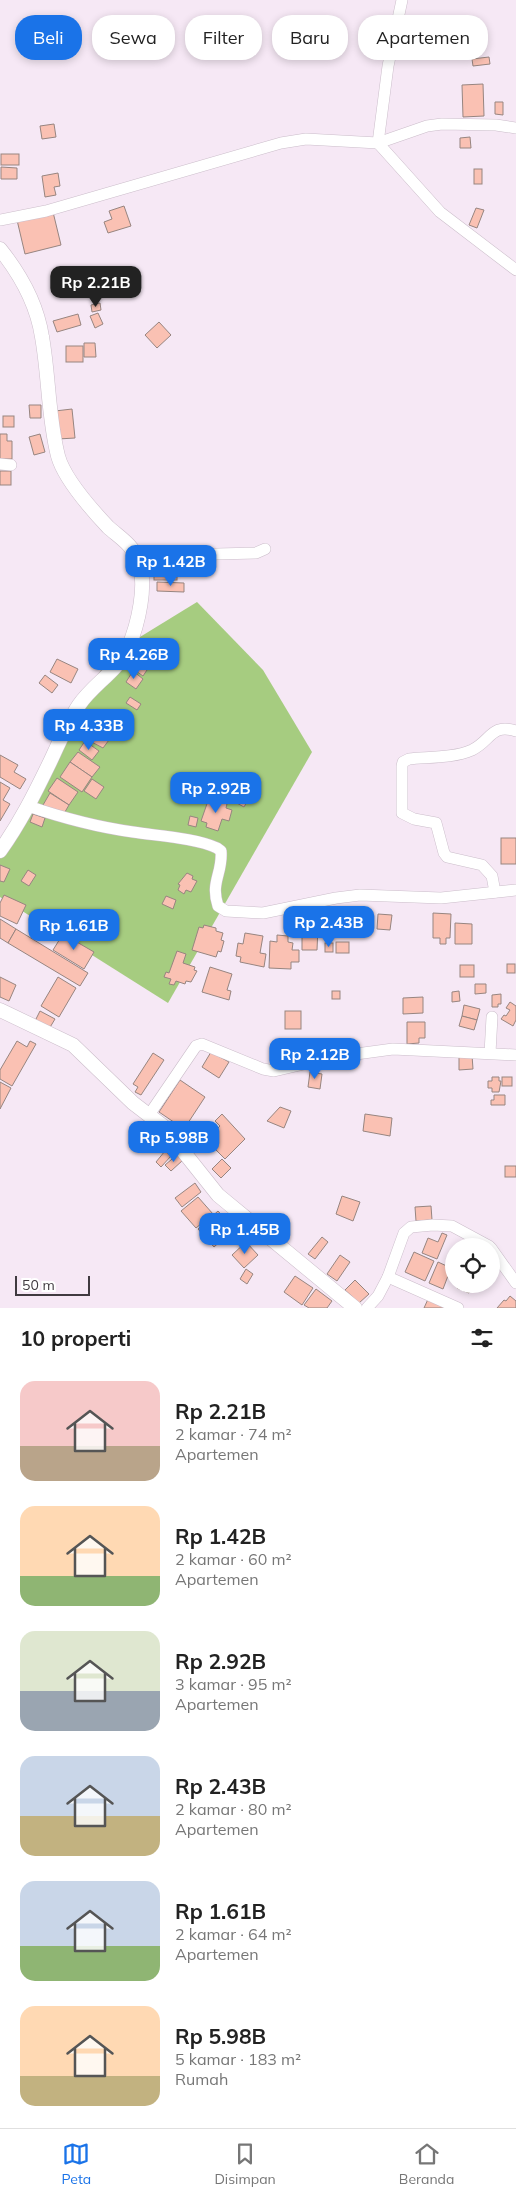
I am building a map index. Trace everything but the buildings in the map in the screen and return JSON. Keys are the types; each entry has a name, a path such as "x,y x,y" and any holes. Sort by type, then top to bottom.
{"main road":[{"path":"0,249 16,269 32,303 42,336 52,428 59,459 70,479 84,498 108,527 130,546 139,561 142,588 139,616 128,649 117,665 78,705 28,806 0,851"},
{"path":"0,1010 73,1045 133,1103 176,1140 218,1195 355,1308"}],"street":[{"path":"402,0 388,66 378,143 440,212 516,270"},
{"path":"0,220 46,211 281,143 306,139 378,143 428,126 442,124 496,125 516,128"},
{"path":"139,561 217,554 256,553 265,550"},
{"path":"495,892 492,876 482,865 448,857 444,853 436,823 406,817 402,813 402,766 409,759 468,751 500,729 516,731"},
{"path":"28,806 60,817 106,828 172,838 217,848 220,852 220,864 214,895 218,906 226,911 263,913 360,895 441,898 516,890"},
{"path":"490,1053 492,1017"},
{"path":"149,1116 196,1046 202,1044 263,1069 274,1071 334,1057 393,1049 516,1055"},
{"path":"367,1308 378,1296 388,1277 404,1234 411,1227 452,1226 474,1238"},
{"path":"500,1261 516,1283"},
{"path":"388,1277 458,1308"}],"green space":[{"path":"197,602 263,670 312,752 168,1003 0,897 0,845 109,656"}]}
